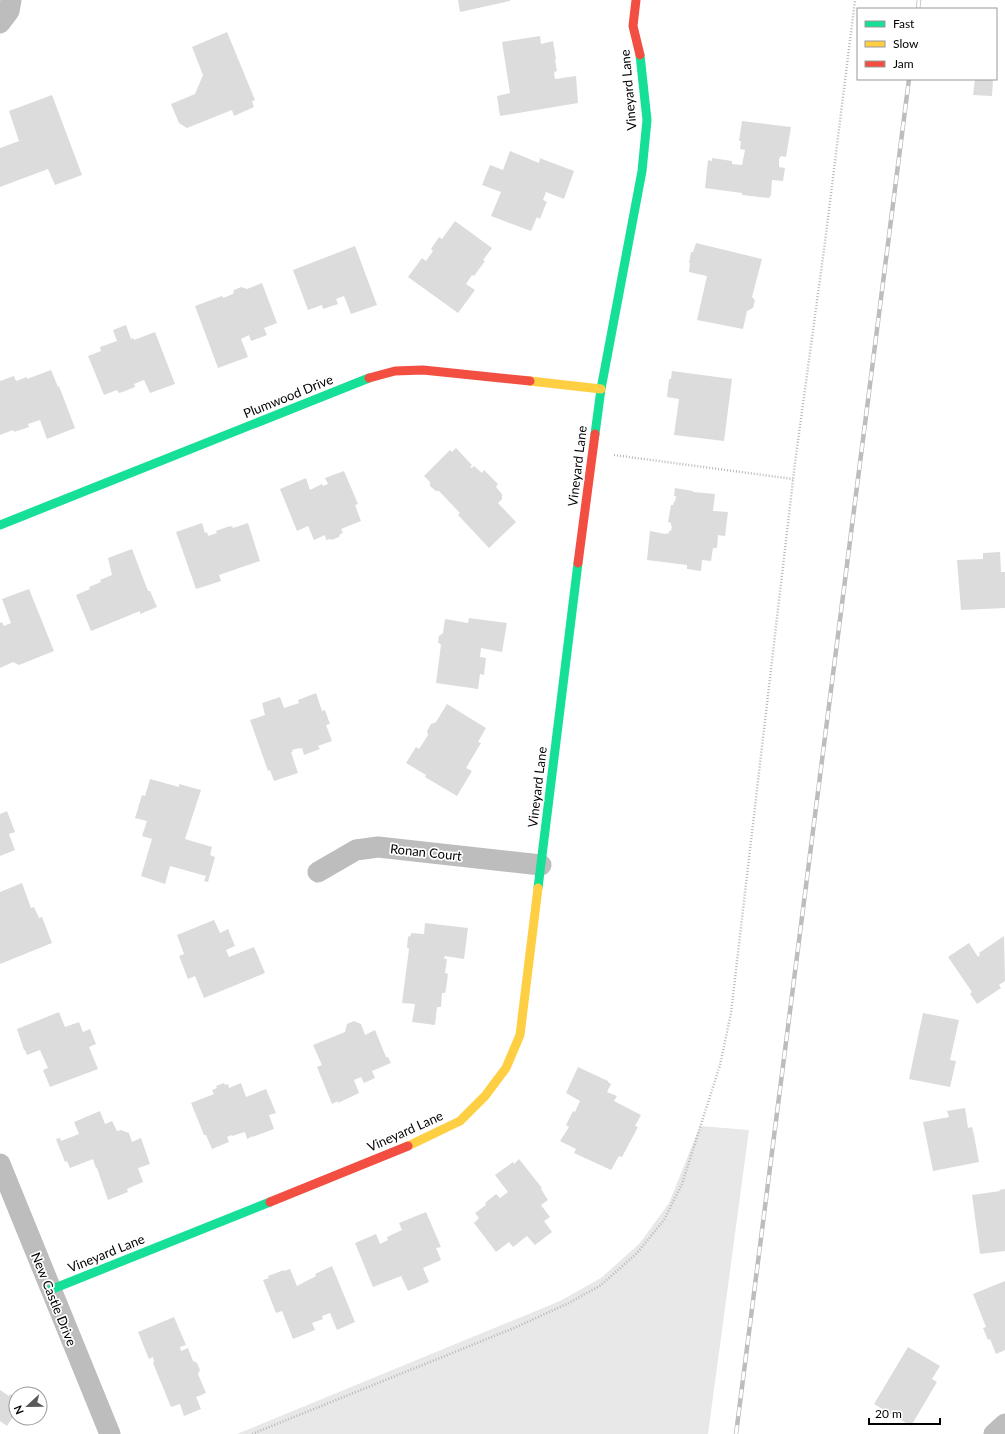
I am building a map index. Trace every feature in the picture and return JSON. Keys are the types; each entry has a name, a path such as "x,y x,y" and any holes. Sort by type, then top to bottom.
{"street":[{"path":"0,23 9,11 11,0"},
{"name":"Vineyard Lane","path":"50,1290 421,1141 460,1120 485,1096 506,1068 520,1036 592,452 601,390 642,171 647,120 639,49 633,26 636,0"},
{"name":"Plumwood Drive","path":"0,525 369,378 395,371 423,370 601,390"},
{"name":"Ronan Court","path":"318,872 356,850 378,847 541,865"},
{"name":"New Castle Drive","path":"0,1164 50,1290 110,1434"},
{"path":"994,1434 1005,1424"}],"path":[{"path":"252,1434 514,1328 569,1303 601,1285 637,1253 664,1220 682,1184 720,1065 732,1013 760,754 793,479 855,0"},
{"path":"592,452 793,479"}],"shaded area":[{"path":"700,1126 749,1130 708,1434 237,1434 560,1301 601,1278 640,1243 669,1203"}],"building":[{"path":"458,0 510,0 510,1 460,12"},
{"path":"227,32 255,100 252,101 254,107 234,116 232,110 187,128 179,123 171,104 195,94 203,75 192,47"},
{"path":"540,36 541,44 553,41 557,71 554,72 555,79 576,76 578,103 500,116 497,96 510,93 502,42"},
{"path":"975,80 993,80 992,96 973,95"},
{"path":"52,95 82,175 55,185 48,169 0,187 0,148 19,141 9,111"},
{"path":"742,121 791,127 786,157 781,156 779,159 779,167 785,168 783,181 772,180 771,195 769,198 742,195 742,193 705,188 708,160 712,161 712,158 732,161 732,164 742,165 745,150 740,149 741,141 739,141"},
{"path":"510,151 539,163 540,158 574,171 564,199 546,192 543,200 547,202 540,219 537,217 531,231 491,216 501,192 482,185 490,165 503,170"},
{"path":"455,221 492,248 483,260 485,261 466,284 475,290 458,313 408,277 422,258 426,261 433,251 431,249 439,237 442,239"},
{"path":"696,243 762,259 752,297 755,300 753,308 747,311 743,329 697,320 707,276 689,272 691,252 693,252"},
{"path":"355,246 377,305 351,314 344,296 336,299 338,304 323,309 322,305 308,310 293,270"},
{"path":"262,283 277,323 264,328 267,335 251,341 249,335 241,339 248,357 218,368 195,306 222,296 223,298 233,294 234,290 241,287 247,289"},
{"path":"126,325 131,339 133,338 134,340 155,332 175,384 150,393 144,380 134,384 135,387 125,391 119,393 117,390 104,395 88,356 101,351 100,347 117,341 113,330"},
{"path":"51,370 58,387 59,386 75,428 47,439 40,420 28,424 29,427 14,432 13,430 0,435 0,381 14,376 16,381 27,377 27,379"},
{"path":"672,371 732,379 724,441 674,435 679,399 667,397 669,379 671,379"},
{"path":"456,448 472,465 470,467 472,468 474,466 482,473 484,470 498,484 496,487 502,494 502,499 498,503 516,522 489,548 458,515 460,513 439,491 436,491 430,486 430,482 424,476 450,450 452,452"},
{"path":"344,471 358,504 355,505 361,521 341,529 343,533 340,534 339,537 332,540 326,540 325,535 314,540 308,526 297,531 280,489 306,478 310,490 322,484 323,486 328,484 325,478"},
{"path":"675,488 693,492 715,494 713,511 728,512 725,536 718,535 717,548 713,548 711,561 702,560 701,571 687,569 687,565 647,560 650,531 665,534 671,531 671,523 668,522 671,505 673,505 674,501 675,502"},
{"path":"202,523 205,533 207,532 208,536 227,527 232,526 233,528 248,523 260,561 219,575 221,581 196,589 176,532"},
{"path":"132,549 148,591 150,591 157,607 140,614 140,611 91,631 76,595 90,589 89,587 101,582 100,580 112,575 108,558"},
{"path":"1000,552 1001,572 1005,572 1005,608 961,610 957,560 983,559 983,553"},
{"path":"29,589 54,651 19,665 13,662 0,668 0,623 2,622 4,626 11,623 2,599"},
{"path":"469,618 507,623 502,652 481,648 480,657 486,658 484,675 480,674 478,689 436,683 441,645 438,642 439,636 443,633 445,619 468,623"},
{"path":"316,693 322,711 325,710 330,724 326,725 332,741 318,746 320,749 304,755 302,748 292,750 293,752 291,752 298,773 274,781 270,770 268,771 250,720 265,715 262,703 280,697 284,708 299,703 298,700"},
{"path":"447,704 486,728 478,742 481,743 466,768 472,771 457,796 425,777 426,775 406,763 416,747 419,749 428,735 427,731 431,724 436,722"},
{"path":"150,779 179,787 179,784 201,790 185,839 212,847 210,855 215,857 208,882 204,881 206,876 170,866 165,884 141,876 152,839 142,836 147,821 135,818 142,795 145,796"},
{"path":"7,811 15,832 9,834 15,850 0,856 0,814"},
{"path":"22,883 31,908 34,907 39,918 42,917 52,943 0,964 0,892"},
{"path":"214,920 220,933 228,929 235,946 226,950 229,957 254,947 265,973 204,998 195,976 188,979 179,956 184,954 177,935"},
{"path":"425,923 468,928 464,959 445,956 444,959 447,959 445,973 448,974 446,989 445,993 442,993 441,1007 437,1007 435,1025 412,1022 415,1004 402,1003 409,949 407,947 408,937 411,933 424,934"},
{"path":"1004,936 1005,981 999,985 1001,988 977,1004 970,994 972,992 948,957 969,943 978,957 980,955 979,953"},
{"path":"59,1012 65,1027 79,1022 83,1032 90,1029 96,1044 89,1047 98,1069 50,1087 43,1070 48,1068 40,1050 27,1055 17,1029"},
{"path":"923,1013 959,1020 950,1060 956,1061 950,1087 909,1079"},
{"path":"354,1021 361,1024 365,1035 375,1030 386,1057 388,1057 391,1063 372,1071 375,1078 364,1083 361,1077 354,1080 359,1093 338,1103 338,1101 332,1104 317,1067 322,1065 313,1045 345,1032 347,1024"},
{"path":"578,1067 608,1081 611,1084 607,1092 617,1096 614,1101 641,1115 635,1126 638,1127 622,1157 619,1156 611,1170 574,1153 576,1149 560,1141 569,1127 566,1125 573,1111 575,1112 580,1101 566,1093"},
{"path":"224,1083 225,1085 228,1084 229,1088 241,1083 246,1097 266,1089 276,1113 269,1115 274,1129 247,1139 245,1132 232,1135 227,1137 229,1142 212,1149 206,1135 204,1135 191,1103 214,1094 212,1090 217,1088 216,1086"},
{"path":"965,1108 968,1128 972,1127 979,1162 933,1171 923,1122 949,1117 947,1111"},
{"path":"100,1111 105,1124 112,1121 117,1131 121,1130 129,1133 132,1142 141,1138 150,1164 138,1168 143,1182 127,1189 128,1192 108,1200 93,1159 70,1168 67,1161 65,1162 56,1139 60,1138 61,1141 79,1134 74,1122"},
{"path":"519,1159 542,1188 541,1189 548,1200 541,1205 550,1217 544,1221 552,1232 535,1245 527,1236 513,1247 509,1242 496,1252 474,1223 479,1218 475,1213 486,1205 485,1203 496,1194 500,1198 508,1192 495,1175 513,1162 514,1164"},
{"path":"1005,1189 1005,1251 980,1254 972,1195"},
{"path":"426,1212 441,1247 436,1248 441,1260 423,1268 429,1282 408,1291 401,1276 373,1287 355,1243 376,1234 380,1244 388,1240 387,1237 402,1230 399,1223"},
{"path":"332,1266 355,1322 337,1330 330,1313 322,1316 323,1319 312,1323 315,1330 293,1339 282,1311 276,1313 263,1280 269,1278 268,1276 290,1269 297,1286 316,1276 315,1274"},
{"path":"1005,1281 1005,1350 996,1354 990,1339 988,1340 983,1328 986,1327 973,1294"},
{"path":"174,1317 186,1345 180,1347 181,1351 188,1348 193,1361 197,1363 200,1370 198,1374 206,1393 196,1397 201,1409 184,1416 180,1404 171,1407 153,1363 153,1357 149,1359 138,1332"},
{"path":"908,1347 940,1366 932,1379 937,1382 911,1426 874,1404"},
{"path":"0,1390 8,1395 8,1424 7,1426 0,1421"}],"railway":[{"path":"918,8 919,0"},
{"path":"736,1434 909,80"}],"traffic: fast":[{"path":"595,434 601,389 642,171 647,120 640,55"},
{"path":"0,525 369,378"},
{"path":"538,888 578,563"},
{"path":"50,1290 270,1202"}],"traffic: slow":[{"path":"530,381 601,389"},
{"path":"408,1146 460,1121 485,1096 506,1068 520,1035 538,888"}],"traffic: jam":[{"path":"636,0 633,26 640,55"},
{"path":"369,378 395,371 423,370 530,381"},
{"path":"578,563 595,434"},
{"path":"270,1202 408,1146"}]}
